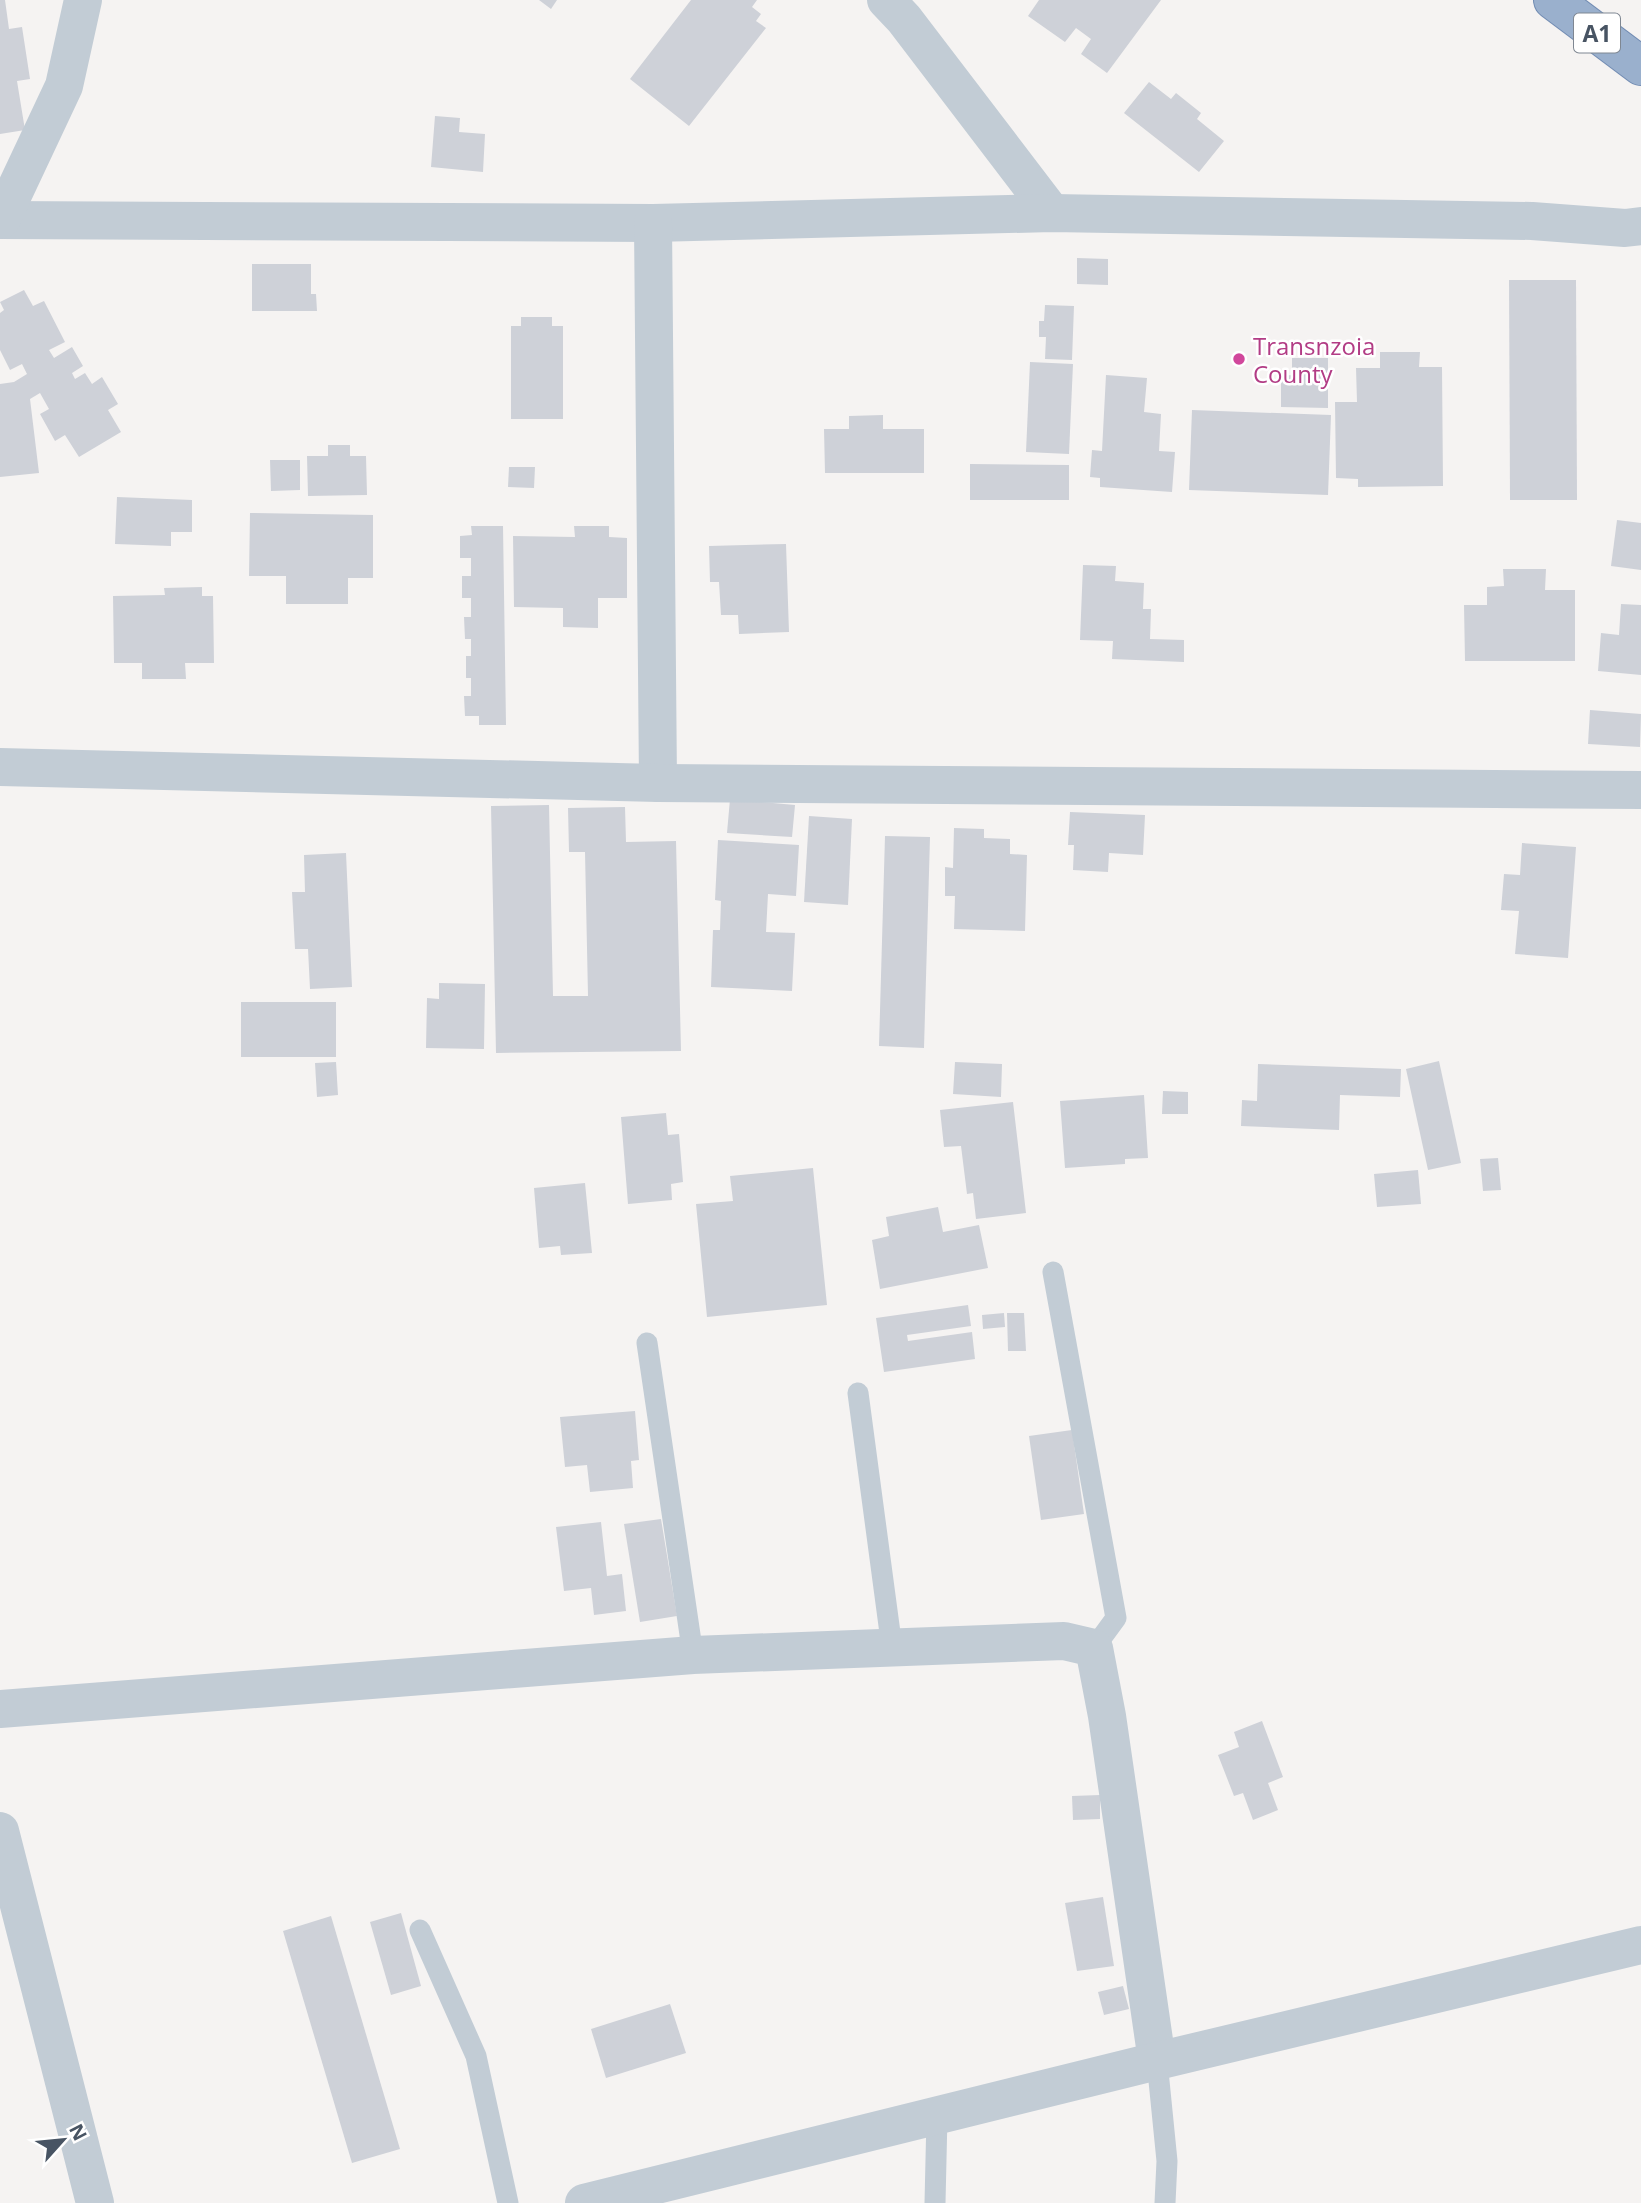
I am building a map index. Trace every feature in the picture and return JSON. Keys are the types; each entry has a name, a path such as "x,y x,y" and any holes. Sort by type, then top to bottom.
{"highway":[{"name":"A1","path":"1575,6 1641,66"}],"street":[{"path":"83,0 64,86 0,220 653,223 1052,213 1532,221 1625,228 1641,226"},
{"path":"886,0 904,19 1052,213"},
{"path":"653,223 658,783"},
{"path":"0,767 658,783 1641,790"},
{"path":"0,1709 693,1655 1063,1641 1094,1648 1107,1716 1157,2061"},
{"path":"0,1831 95,2203"},
{"path":"584,2203 645,2195 937,2116 1641,1945"}],"lane":[{"path":"1053,1272 1115,1618 1094,1648"},
{"path":"647,1343 693,1655"},
{"path":"858,1393 891,1648"},
{"path":"420,1930 476,2056 508,2203"},
{"path":"1157,2061 1167,2161 1165,2203"},
{"path":"935,2203 937,2116"}],"building":[{"path":"0,0 5,0 9,29 22,27 30,79 17,81 25,130 0,134"},
{"path":"539,0 557,0 551,9"},
{"path":"691,0 757,0 752,7 761,14 756,21 766,28 689,126 630,79"},
{"path":"1039,0 1161,0 1107,73 1081,54 1091,39 1076,28 1065,42 1028,16"},
{"path":"1149,82 1171,99 1176,93 1201,113 1197,119 1224,141 1199,172 1124,113"},
{"path":"435,116 460,118 459,132 485,134 483,172 431,167"},
{"path":"1077,258 1108,259 1108,285 1077,284"},
{"path":"252,264 311,264 311,294 316,294 317,311 252,311"},
{"path":"1509,280 1576,280 1577,500 1510,500"},
{"path":"24,290 33,306 44,301 65,342 49,350 54,358 72,347 83,366 72,373 75,379 85,373 92,384 102,377 118,404 108,410 121,432 79,457 65,435 55,441 40,414 49,409 40,393 30,399 39,473 0,477 0,384 14,382 27,374 22,364 10,370 0,350 0,313 4,310 0,302"},
{"path":"1045,305 1074,306 1072,360 1045,359 1046,337 1039,337 1039,321 1044,321"},
{"path":"521,317 552,317 552,326 563,326 563,419 511,419 511,326 521,326"},
{"path":"1380,352 1420,352 1419,367 1442,367 1443,486 1358,487 1358,479 1336,478 1335,402 1357,402 1356,368 1380,368"},
{"path":"1292,358 1328,358 1328,408 1281,407 1281,376 1292,375"},
{"path":"1030,362 1073,364 1069,454 1026,452"},
{"path":"1106,375 1147,378 1144,412 1161,414 1159,451 1175,452 1172,492 1100,487 1100,478 1090,477 1092,450 1102,451"},
{"path":"1192,410 1331,415 1328,495 1189,490"},
{"path":"883,415 883,429 924,429 924,473 825,473 824,429 849,429 849,416"},
{"path":"328,445 350,445 350,456 366,456 367,495 308,496 307,456 328,456"},
{"path":"270,460 300,460 300,490 271,491"},
{"path":"970,464 1069,465 1069,500 970,500"},
{"path":"509,467 535,467 534,488 508,487"},
{"path":"117,497 192,500 192,532 171,532 171,546 115,544"},
{"path":"250,513 373,515 373,578 348,578 348,604 286,604 286,576 249,576"},
{"path":"1617,520 1641,523 1641,570 1611,566"},
{"path":"471,526 503,526 506,725 479,725 479,716 465,716 464,696 471,696 471,678 466,678 466,656 471,656 471,639 465,639 464,617 471,617 471,598 462,598 462,576 471,576 471,558 460,558 460,536 472,535"},
{"path":"574,526 609,526 609,537 627,538 627,598 598,598 598,628 563,627 563,608 514,607 513,536 575,537"},
{"path":"786,544 789,632 739,634 738,615 721,615 719,582 710,582 709,546"},
{"path":"1083,565 1116,566 1115,581 1144,583 1143,609 1151,609 1150,639 1184,640 1184,662 1112,659 1113,641 1080,640"},
{"path":"1503,569 1546,569 1545,590 1575,590 1575,661 1465,661 1464,605 1487,605 1487,587 1504,586"},
{"path":"202,587 202,596 213,596 214,663 185,663 186,679 142,679 142,663 114,663 113,596 165,595 164,588"},
{"path":"1621,604 1641,605 1641,675 1598,671 1601,633 1619,635"},
{"path":"1590,710 1641,714 1640,747 1588,744"},
{"path":"730,799 795,805 792,837 727,833"},
{"path":"549,805 553,996 588,996 585,852 569,852 568,808 625,807 626,842 676,841 681,1051 496,1053 491,806"},
{"path":"1070,812 1145,815 1143,855 1109,853 1108,872 1073,870 1074,845 1068,845"},
{"path":"809,816 852,819 848,905 804,902"},
{"path":"954,828 984,829 984,838 1010,839 1010,854 1027,855 1025,931 954,929 955,896 945,896 945,867 953,868"},
{"path":"885,836 930,837 924,1048 879,1046"},
{"path":"718,840 799,845 796,896 768,894 766,932 795,933 792,991 711,987 713,930 720,930 721,901 715,900"},
{"path":"1522,843 1576,847 1568,958 1515,954 1519,911 1501,910 1504,874 1520,875"},
{"path":"346,853 352,987 310,989 308,949 295,949 292,892 305,892 304,855"},
{"path":"439,983 485,984 484,1049 426,1048 427,998 439,999"},
{"path":"241,1002 336,1002 336,1057 241,1057"},
{"path":"1439,1061 1461,1163 1428,1170 1406,1069"},
{"path":"336,1062 338,1095 317,1097 315,1063"},
{"path":"955,1062 1002,1064 1001,1097 953,1094"},
{"path":"1258,1064 1401,1069 1400,1097 1340,1095 1339,1130 1241,1126 1242,1100 1257,1101"},
{"path":"1163,1091 1188,1092 1188,1114 1162,1114"},
{"path":"1144,1095 1148,1158 1125,1159 1125,1164 1065,1168 1060,1101"},
{"path":"1013,1102 1026,1213 976,1219 973,1193 967,1194 961,1146 944,1147 940,1110"},
{"path":"666,1113 668,1135 679,1134 683,1182 671,1184 672,1200 628,1204 621,1117"},
{"path":"1498,1158 1501,1190 1483,1191 1480,1159"},
{"path":"813,1168 827,1305 707,1317 696,1204 733,1201 730,1176"},
{"path":"1418,1170 1421,1204 1377,1207 1374,1174"},
{"path":"585,1183 592,1253 561,1255 560,1246 539,1248 534,1188"},
{"path":"938,1207 943,1232 979,1225 988,1268 880,1289 872,1240 889,1236 886,1217"},
{"path":"968,1305 971,1326 907,1335 908,1341 972,1332 975,1359 884,1372 876,1318"},
{"path":"1004,1313 1005,1327 983,1329 982,1315"},
{"path":"1007,1313 1024,1313 1026,1351 1008,1351"},
{"path":"635,1411 639,1460 631,1461 633,1488 590,1492 587,1465 565,1467 560,1417"},
{"path":"1072,1430 1084,1514 1041,1520 1029,1436"},
{"path":"661,1519 677,1616 640,1622 624,1524"},
{"path":"601,1522 607,1576 622,1574 626,1611 594,1615 591,1588 564,1591 556,1527"},
{"path":"1262,1721 1283,1777 1268,1783 1278,1810 1253,1820 1243,1793 1234,1796 1218,1755 1239,1747 1234,1732"},
{"path":"1100,1795 1100,1819 1073,1820 1072,1796"},
{"path":"1103,1897 1114,1966 1077,1971 1065,1903"},
{"path":"401,1913 421,1986 391,1995 370,1922"},
{"path":"331,1916 400,2149 352,2163 283,1931"},
{"path":"1123,1986 1129,2009 1104,2015 1098,1992"},
{"path":"670,2004 686,2053 606,2078 591,2029"}],"place":[{"name":"Transnzoia County","path":"1239,359"}]}
